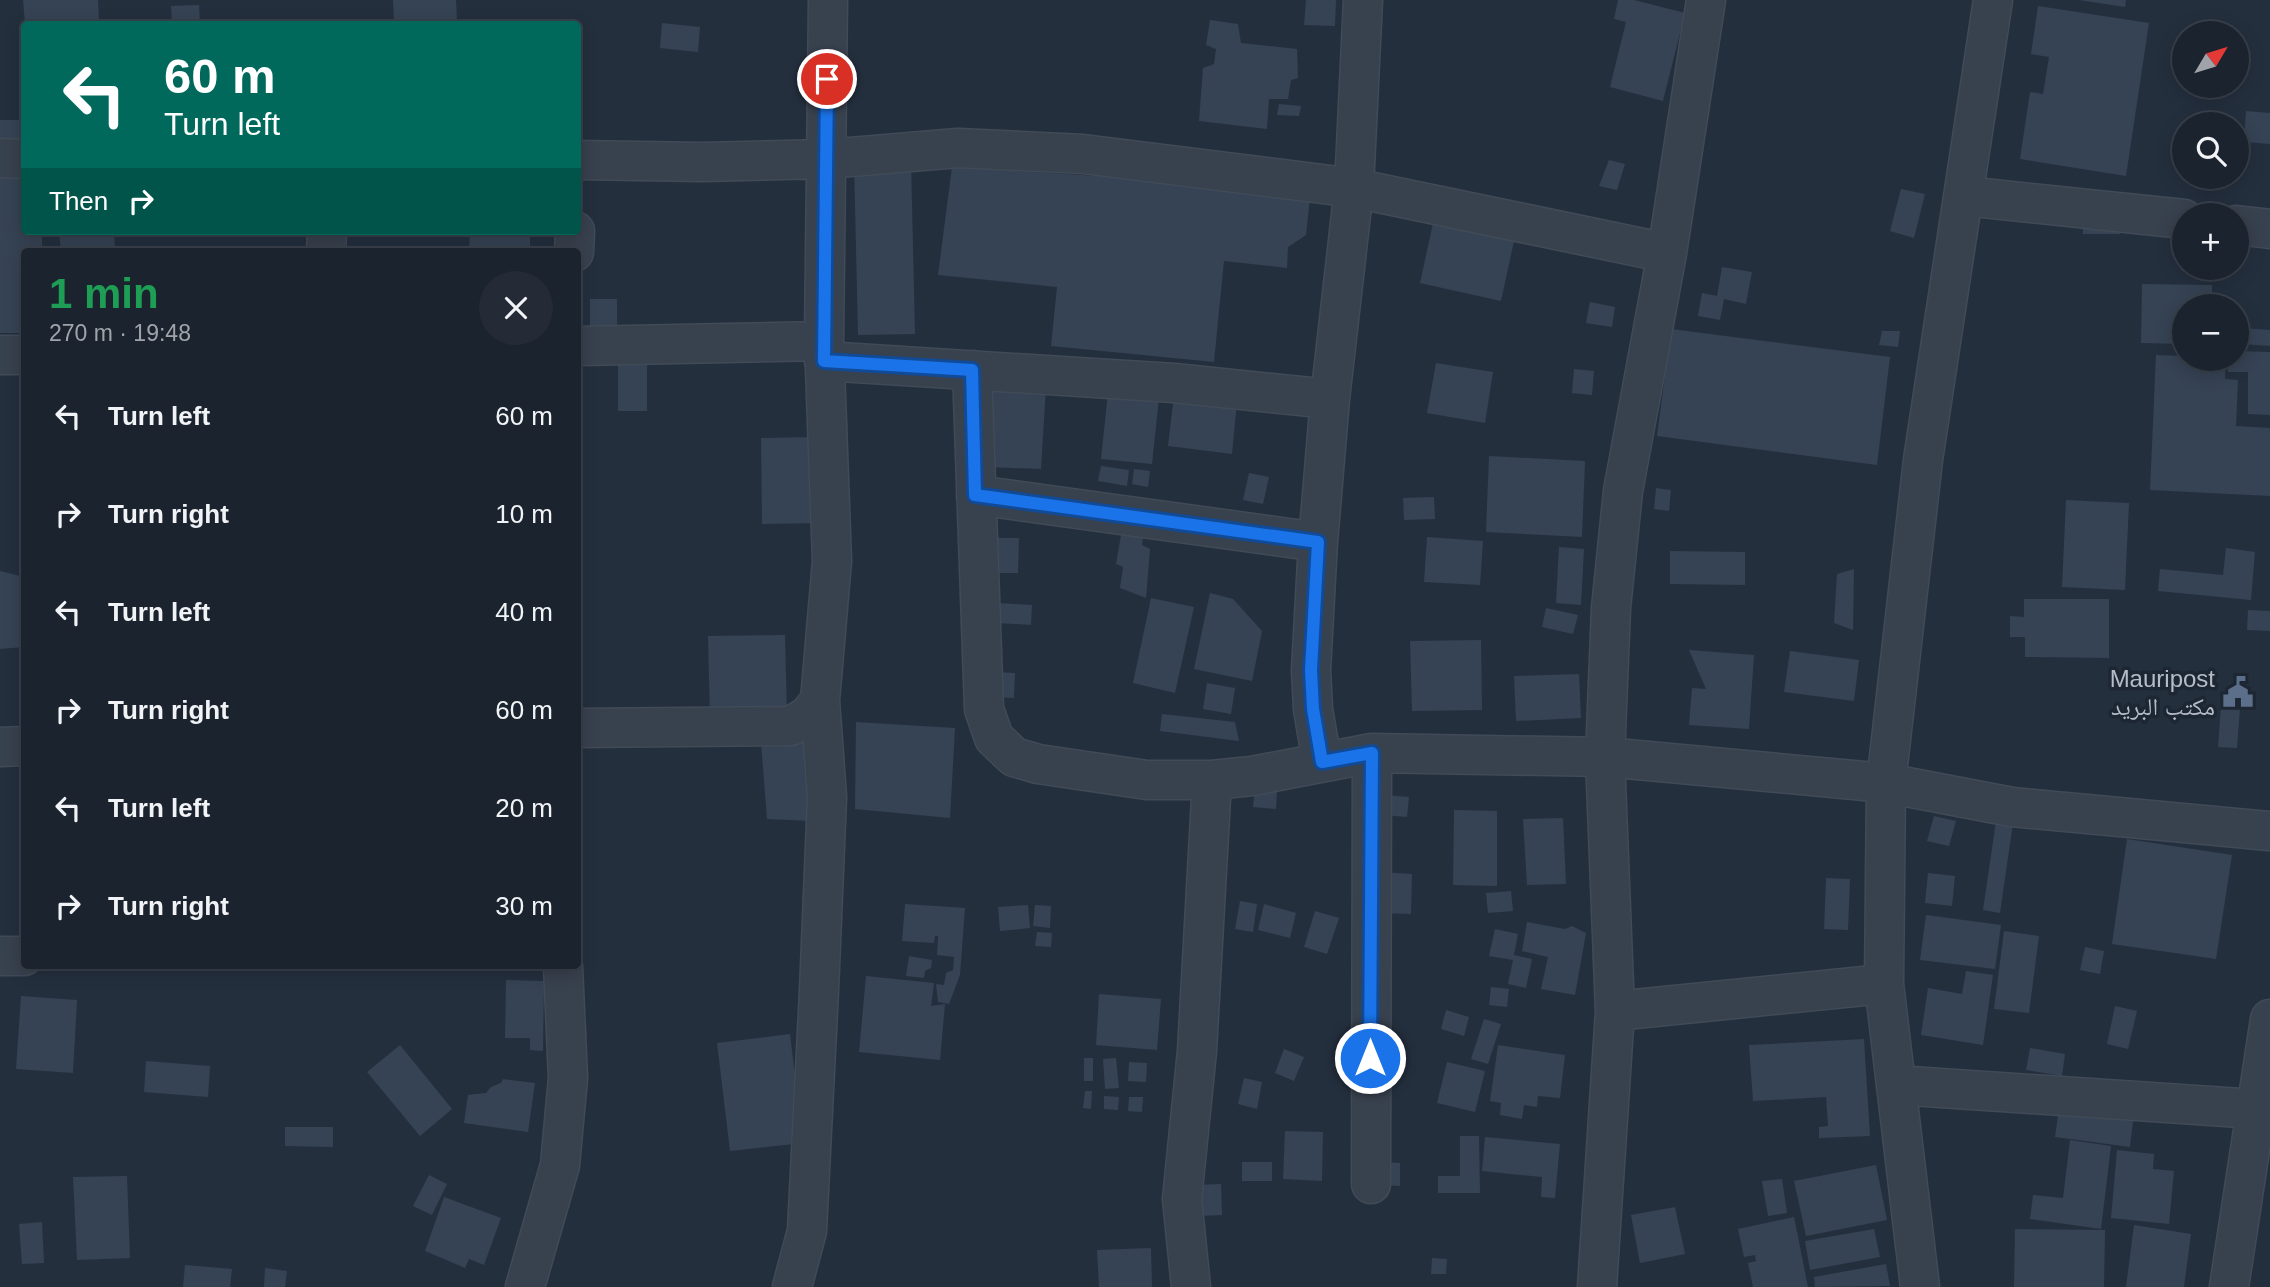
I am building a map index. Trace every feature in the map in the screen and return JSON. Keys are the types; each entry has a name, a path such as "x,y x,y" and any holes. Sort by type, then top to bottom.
{"street":[{"path":"792,1287 807,1231 827,797 820,700 832,561 824,351 828,0"},
{"path":"1322,762 1313,709 1311,670 1330,399 1354,188 1363,0"},
{"path":"1597,1287 1615,1011 1605,758 1611,608 1623,491 1667,253 1704,0"},
{"path":"1920,1287 1884,984 1886,783 1923,460 1993,0"},
{"path":"581,170 702,162 827,159 958,148 1083,154 1354,188 1667,253"},
{"path":"0,158 21,159"},
{"path":"1964,196 2172,218"},
{"path":"2249,227 2270,229"},
{"path":"581,346 824,351 972,370 1174,383 1330,399"},
{"path":"0,355 21,355"},
{"path":"972,370 984,709 995,738 1014,757 1038,764 1147,780 1212,780 1252,776 1372,753 1605,758 1886,783 2012,807 2270,831"},
{"path":"975,495 1318,542"},
{"path":"581,728 791,726 809,715 820,700"},
{"path":"0,747 21,747"},
{"path":"1371,1184 1372,753"},
{"path":"1191,1287 1182,1199 1198,1051 1212,780"},
{"path":"0,956 21,956"},
{"path":"525,1287 560,1165 568,1078 564,969"},
{"path":"1615,1011 1884,984"},
{"path":"2229,1287 2263,1086 2270,1019"},
{"path":"1896,1085 2263,1086"}],"building":[{"path":"23,0 98,0 99,21 25,21"},
{"path":"393,0 456,0 457,21 394,21"},
{"path":"1306,0 1336,0 1335,26 1304,25"},
{"path":"1618,0 1634,0 1685,13 1663,101 1610,87 1626,22 1614,19"},
{"path":"2079,0 2126,0 2125,7"},
{"path":"199,5 200,21 172,21 171,6"},
{"path":"2038,6 2149,23 2126,176 2020,159 2030,92 2043,94 2049,57 2031,54"},
{"path":"1210,20 1238,24 1241,43 1297,49 1298,78 1291,80 1288,99 1269,99 1267,129 1199,121 1203,68 1214,64 1216,49 1206,45"},
{"path":"662,23 700,27 698,52 660,48"},
{"path":"1279,104 1301,106 1299,116 1277,115"},
{"path":"2246,111 2270,113 2270,144 2249,142 2249,112"},
{"path":"0,120 21,120 21,145 0,145"},
{"path":"1609,160 1625,164 1617,190 1599,186"},
{"path":"854,161 911,161 915,334 858,335"},
{"path":"952,167 1311,189 1306,235 1288,247 1287,268 1224,261 1214,362 1051,346 1057,287 938,275"},
{"path":"0,171 21,171 21,235 42,235 42,248 21,248 21,333 0,333"},
{"path":"1901,189 1925,194 1914,238 1890,231"},
{"path":"1435,214 1516,232 1501,301 1420,283"},
{"path":"2083,220 2120,220 2120,234 2083,234"},
{"path":"59,235 114,235 115,248 61,248"},
{"path":"470,235 530,235 530,248 469,248"},
{"path":"1722,267 1752,272 1746,304 1724,299 1720,320 1698,316 1702,293 1717,296"},
{"path":"2142,284 2212,285 2212,294 2172,294 2172,344 2141,343"},
{"path":"590,299 617,299 617,328 590,327"},
{"path":"1590,302 1615,307 1612,327 1586,323"},
{"path":"2249,328 2270,330 2270,346 2249,344"},
{"path":"1671,329 1890,357 1877,465 1657,436"},
{"path":"1882,331 1900,331 1898,347 1879,345"},
{"path":"2249,351 2270,352 2270,415 2248,414 2248,372 2228,372 2249,371"},
{"path":"2156,355 2172,356 2172,371 2225,371 2225,379 2238,380 2236,426 2270,428 2270,496 2150,490"},
{"path":"1436,363 1493,372 1485,423 1427,413"},
{"path":"618,365 647,365 647,411 618,411"},
{"path":"1574,369 1594,371 1592,395 1572,393"},
{"path":"990,384 1046,387 1041,469 986,467"},
{"path":"1108,392 1159,398 1152,464 1101,459"},
{"path":"1174,395 1237,402 1232,454 1168,446"},
{"path":"819,437 821,523 762,524 761,438"},
{"path":"1489,456 1585,461 1582,537 1486,532"},
{"path":"1101,466 1129,470 1127,486 1098,481"},
{"path":"1134,469 1150,471 1148,487 1132,484"},
{"path":"1249,473 1269,477 1263,504 1243,500"},
{"path":"1656,488 1671,490 1669,511 1654,509"},
{"path":"1434,497 1435,519 1404,520 1403,498"},
{"path":"2066,500 2129,503 2125,590 2062,587"},
{"path":"1144,527 1142,545 1150,549 1146,598 1120,588 1123,567 1116,564 1122,529"},
{"path":"1427,537 1483,541 1480,585 1424,582"},
{"path":"990,538 1019,538 1018,573 989,573"},
{"path":"1559,547 1584,549 1581,605 1556,603"},
{"path":"2226,548 2255,552 2251,600 2158,591 2160,569 2223,575"},
{"path":"1670,551 1745,552 1745,585 1670,584"},
{"path":"1854,569 1853,630 1834,623 1837,574"},
{"path":"0,571 21,576 21,647 0,649"},
{"path":"1210,593 1233,599 1262,631 1252,681 1194,669"},
{"path":"1151,598 1194,607 1175,693 1133,683"},
{"path":"2024,599 2109,599 2109,658 2025,657 2025,637 2010,637 2010,616 2024,617"},
{"path":"998,603 1032,605 1031,625 997,623"},
{"path":"1546,608 1578,615 1573,634 1542,627"},
{"path":"2248,610 2270,611 2270,631 2247,630"},
{"path":"785,635 787,717 710,718 708,636"},
{"path":"1481,640 1482,710 1412,711 1410,641"},
{"path":"1689,650 1754,655 1749,729 1689,725 1692,688 1706,689"},
{"path":"1790,651 1859,660 1854,701 1784,692"},
{"path":"994,672 1015,673 1014,698 993,697"},
{"path":"1579,674 1581,718 1516,721 1514,676"},
{"path":"1207,683 1235,688 1231,714 1203,709"},
{"path":"2222,693 2241,694 2237,748 2218,747"},
{"path":"1162,714 1235,722 1239,741 1160,731"},
{"path":"856,722 955,728 950,818 855,809"},
{"path":"805,738 812,821 767,819 761,742"},
{"path":"1255,789 1277,791 1276,809 1253,807"},
{"path":"1385,795 1409,797 1407,817 1383,815"},
{"path":"1454,810 1497,811 1497,886 1453,885"},
{"path":"1934,816 1956,821 1949,846 1927,841"},
{"path":"1563,818 1566,884 1527,885 1523,819"},
{"path":"1996,821 2013,823 2000,913 1983,910"},
{"path":"2127,839 2232,855 2216,959 2112,944"},
{"path":"1379,872 1412,874 1411,914 1378,913"},
{"path":"1928,873 1955,876 1952,906 1925,903"},
{"path":"1826,878 1850,879 1848,930 1824,929"},
{"path":"1511,891 1513,911 1488,913 1486,893"},
{"path":"1240,901 1257,904 1253,932 1235,929"},
{"path":"905,904 965,908 960,975 949,1004 938,1002 936,984 944,985 946,973 953,970 954,957 937,955 938,936 935,936 934,943 902,941"},
{"path":"1264,904 1296,913 1290,938 1258,930"},
{"path":"1028,905 1030,928 1000,931 998,907"},
{"path":"1035,905 1051,906 1050,928 1033,926"},
{"path":"1315,911 1339,918 1327,954 1304,947"},
{"path":"1926,915 2001,925 1995,969 1920,960"},
{"path":"1527,922 1565,929 1572,926 1586,933 1575,995 1541,989 1548,957 1522,951"},
{"path":"1495,929 1518,934 1514,955 1532,959 1526,988 1508,984 1513,960 1489,956"},
{"path":"2004,931 2039,936 2029,1013 1994,1009"},
{"path":"1037,932 1052,933 1051,947 1035,946"},
{"path":"2085,947 2104,951 2100,974 2080,970"},
{"path":"909,956 932,960 931,968 925,971 924,978 906,976"},
{"path":"1966,971 1993,975 1983,1045 1921,1035 1928,988 1962,994"},
{"path":"866,976 934,983 931,1006 945,1004 940,1060 859,1052"},
{"path":"506,980 544,981 543,1051 530,1050 530,1038 505,1038"},
{"path":"1491,987 1509,989 1507,1007 1489,1005"},
{"path":"1099,994 1161,999 1157,1050 1096,1045"},
{"path":"21,996 77,1000 73,1073 16,1069"},
{"path":"2115,1006 2137,1011 2128,1049 2107,1044"},
{"path":"1446,1010 1469,1017 1464,1036 1441,1029"},
{"path":"1484,1019 1501,1024 1488,1064 1471,1059"},
{"path":"790,1034 803,1143 730,1151 717,1043"},
{"path":"1864,1039 1870,1136 1819,1138 1819,1127 1828,1126 1826,1097 1753,1101 1749,1045"},
{"path":"400,1045 452,1109 420,1136 367,1072"},
{"path":"1498,1045 1565,1055 1560,1098 1538,1096 1537,1107 1524,1105 1522,1119 1500,1115 1501,1103 1490,1101"},
{"path":"2030,1048 2065,1054 2062,1076 2026,1070"},
{"path":"1284,1049 1304,1057 1294,1081 1275,1073"},
{"path":"1084,1058 1093,1058 1093,1081 1084,1081"},
{"path":"1116,1058 1119,1088 1105,1089 1103,1059"},
{"path":"146,1061 210,1066 208,1097 144,1092"},
{"path":"1129,1062 1147,1063 1146,1082 1128,1081"},
{"path":"1447,1062 1485,1071 1475,1112 1437,1103"},
{"path":"1244,1078 1262,1082 1257,1109 1238,1104"},
{"path":"503,1079 535,1083 528,1132 464,1123 468,1095 486,1093"},
{"path":"1085,1091 1092,1091 1091,1109 1083,1108"},
{"path":"1104,1096 1119,1097 1118,1110 1104,1109"},
{"path":"1129,1097 1143,1097 1142,1112 1128,1111"},
{"path":"2060,1101 2134,1112 2130,1147 2055,1137"},
{"path":"285,1127 333,1127 333,1147 285,1146"},
{"path":"1285,1131 1323,1132 1322,1181 1283,1179"},
{"path":"1460,1136 1479,1136 1480,1193 1438,1193 1438,1176 1460,1176"},
{"path":"1485,1137 1560,1144 1555,1198 1541,1197 1542,1177 1482,1171"},
{"path":"2070,1140 2111,1146 2101,1229 2030,1219 2033,1195 2063,1198"},
{"path":"2117,1150 2154,1154 2153,1169 2174,1171 2169,1224 2111,1218"},
{"path":"1242,1162 1272,1162 1272,1181 1242,1181"},
{"path":"1381,1162 1400,1163 1400,1186 1380,1185"},
{"path":"1876,1165 1887,1220 1806,1236 1794,1181"},
{"path":"429,1175 447,1184 432,1215 413,1206"},
{"path":"127,1176 130,1258 77,1260 73,1177"},
{"path":"1782,1179 1787,1213 1768,1216 1762,1181"},
{"path":"1221,1184 1222,1215 1196,1216 1195,1185"},
{"path":"444,1197 501,1218 484,1265 469,1259 465,1268 425,1251"},
{"path":"1675,1207 1685,1254 1640,1263 1631,1215"},
{"path":"1794,1217 1808,1287 1753,1287 1748,1263 1756,1261 1755,1255 1744,1257 1738,1229"},
{"path":"42,1222 44,1263 22,1264 19,1224"},
{"path":"2134,1225 2191,1234 2184,1287 2126,1287"},
{"path":"1874,1229 1880,1257 1810,1270 1805,1241"},
{"path":"2015,1229 2105,1230 2104,1287 2014,1287"},
{"path":"1151,1248 1152,1287 1099,1287 1097,1250"},
{"path":"1432,1258 1447,1259 1446,1274 1431,1274"},
{"path":"1886,1264 1890,1286 1815,1287 1814,1277"},
{"path":"185,1265 232,1269 230,1287 183,1287"},
{"path":"265,1268 287,1271 285,1287 264,1287"}],"place":[{"name":"Mauripost مكتب البريد","path":"2238,692"}],"route":[{"path":"827,79 824,361 972,370 975,495 1318,542 1311,670 1313,709 1322,762 1372,753 1370,1058"}]}
